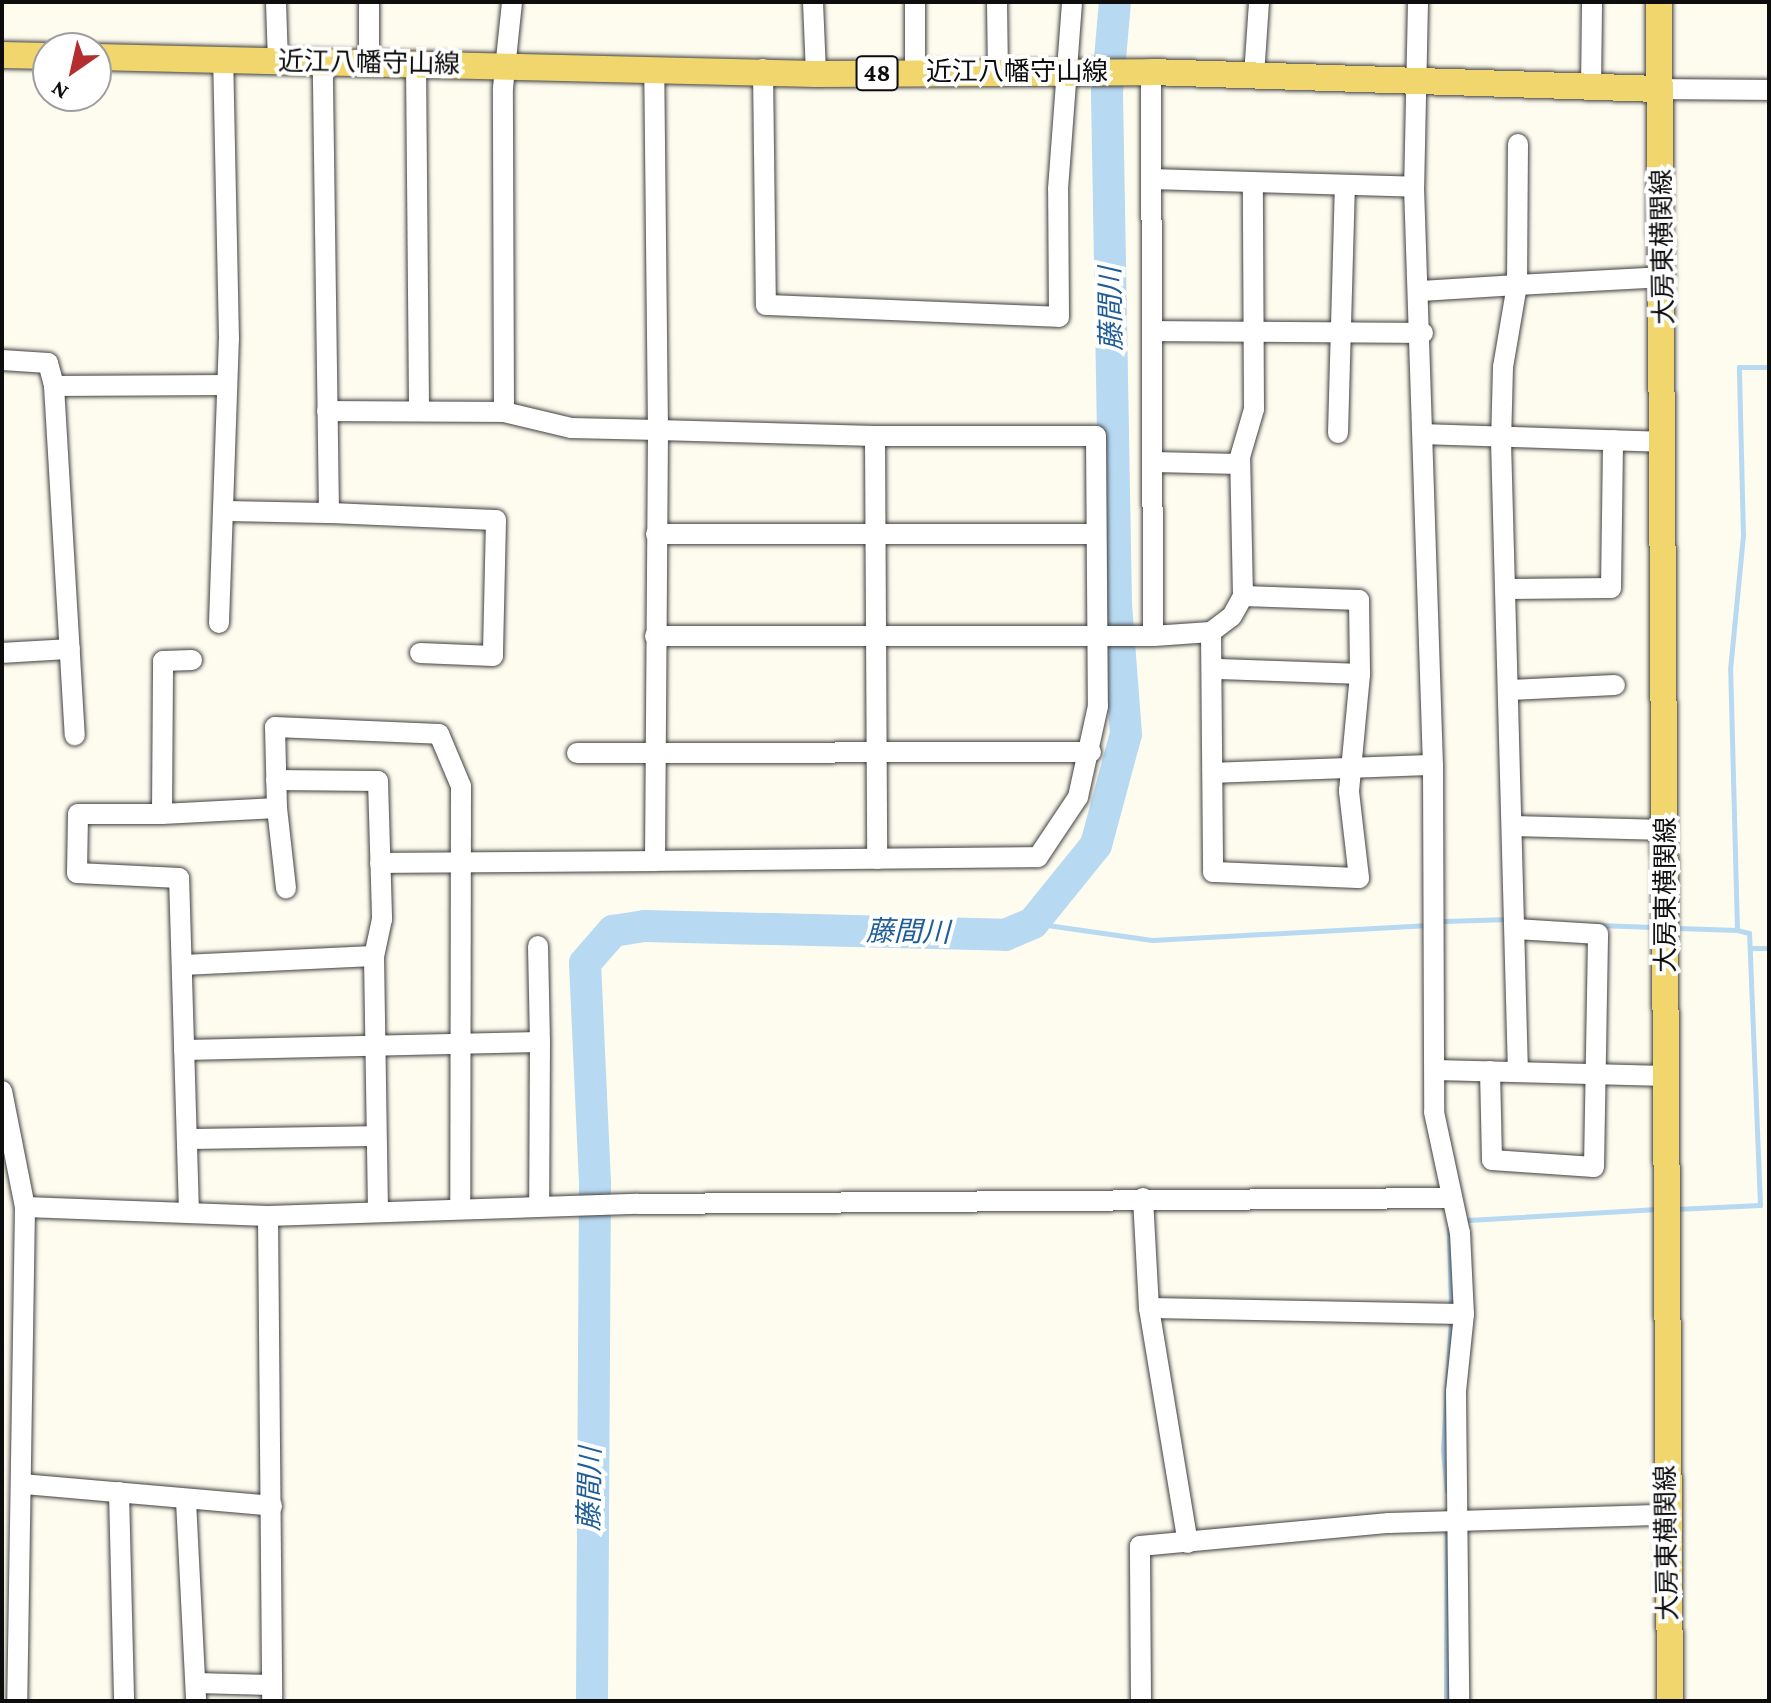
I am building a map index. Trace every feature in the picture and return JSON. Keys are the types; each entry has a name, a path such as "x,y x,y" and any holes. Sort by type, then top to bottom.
{"main road":[{"path":"1659,2 1659,89"},
{"path":"2,55 32,56"},
{"name":"近江八幡守山線","path":"112,58 416,62 654,71 763,69 816,74 1151,72 1418,84 1659,89"},
{"name":"大房東横関線","path":"1659,89 1665,277 1666,1515 1670,1701"}],"street":[{"path":"276,2 278,62"},
{"path":"369,2 369,63"},
{"path":"504,412 506,66 512,2"},
{"path":"813,2 816,74"},
{"path":"915,2 915,73"},
{"path":"997,2 998,72"},
{"path":"763,69 766,305 1059,317 1058,189 1071,71 1072,2"},
{"path":"1254,76 1259,2"},
{"path":"1418,2 1414,187 1423,333 1433,765 1434,1112 1449,1198 1460,1233 1455,1313 1459,1701"},
{"path":"1591,88 1592,2"},
{"path":"219,623 227,385 223,61"},
{"path":"416,62 419,411"},
{"path":"323,63 329,513"},
{"path":"654,71 658,430 655,861"},
{"path":"1151,72 1153,636"},
{"path":"1659,89 1769,90"},
{"path":"1518,144 1517,285 1503,367 1501,441 1508,589 1518,1072"},
{"path":"1152,179 1414,187"},
{"path":"655,636 878,639 1096,634 1153,636 1211,632 1243,596 1240,464 1254,409 1253,182"},
{"path":"1338,433 1345,185"},
{"path":"1421,291 1665,277"},
{"path":"1153,331 1423,333"},
{"path":"2,360 48,363 54,386 75,735"},
{"path":"54,386 227,385"},
{"path":"327,411 504,412 571,428 875,436 1096,436 1096,634 1091,752 1078,797 1038,857 380,863"},
{"path":"1423,434 1501,441 1665,442"},
{"path":"875,436 879,754 877,859"},
{"path":"1508,589 1611,588 1613,440"},
{"path":"1153,462 1240,464"},
{"path":"224,511 496,520 493,656 420,653"},
{"path":"656,534 1096,534"},
{"path":"1211,632 1214,669 1213,872 1359,878 1349,791 1354,765 1360,674 1359,600 1243,596"},
{"path":"2,653 70,649"},
{"path":"162,814 163,661 192,660"},
{"path":"1214,669 1360,674"},
{"path":"1510,690 1615,685"},
{"path":"286,888 277,808 275,727 439,734 461,786 460,1209"},
{"path":"577,753 1091,752"},
{"path":"1213,773 1354,765 1433,765"},
{"path":"276,780 378,781 380,863 374,956 378,1212"},
{"path":"189,1213 179,878 77,873 78,814 162,814 277,808"},
{"path":"1513,826 1665,830"},
{"path":"1490,1071 1492,1160 1594,1167 1599,1074 1598,934 1517,929"},
{"path":"538,946 546,1205"},
{"path":"182,965 374,956"},
{"path":"184,1050 375,1049 540,1042"},
{"path":"1436,1070 1666,1076"},
{"path":"2,1091 25,1207 23,1484 17,1701"},
{"path":"187,1139 376,1136"},
{"path":"1143,1198 1149,1308 1188,1543"},
{"path":"25,1207 268,1216 546,1205 1449,1198"},
{"path":"186,1501 196,1692 271,1693 268,1216"},
{"path":"1149,1308 1455,1313"},
{"path":"23,1484 186,1501 272,1506"},
{"path":"119,1492 124,1701"},
{"path":"1141,1701 1140,1546 1457,1520 1666,1515"}],"waterway":[{"name":"藤間川","path":"592,1701 595,1183 585,963 613,931 645,926 1005,935 1033,923 1096,845 1126,734 1116,604 1107,93 1115,2"},
{"path":"1676,1209 1760,1205 1749,933 1737,930 1730,670 1743,536 1739,367 1769,367"},
{"path":"1444,921 1510,919"},
{"path":"1033,923 1152,940 1425,925"},
{"path":"1598,925 1652,927"},
{"path":"1678,928 1737,930"},
{"path":"1750,948 1769,948"},
{"path":"1468,1220 1658,1209"},
{"path":"1449,1229 1451,1308"},
{"path":"1447,1491 1443,1450 1451,1318"},
{"path":"1446,1701 1447,1528"}]}
